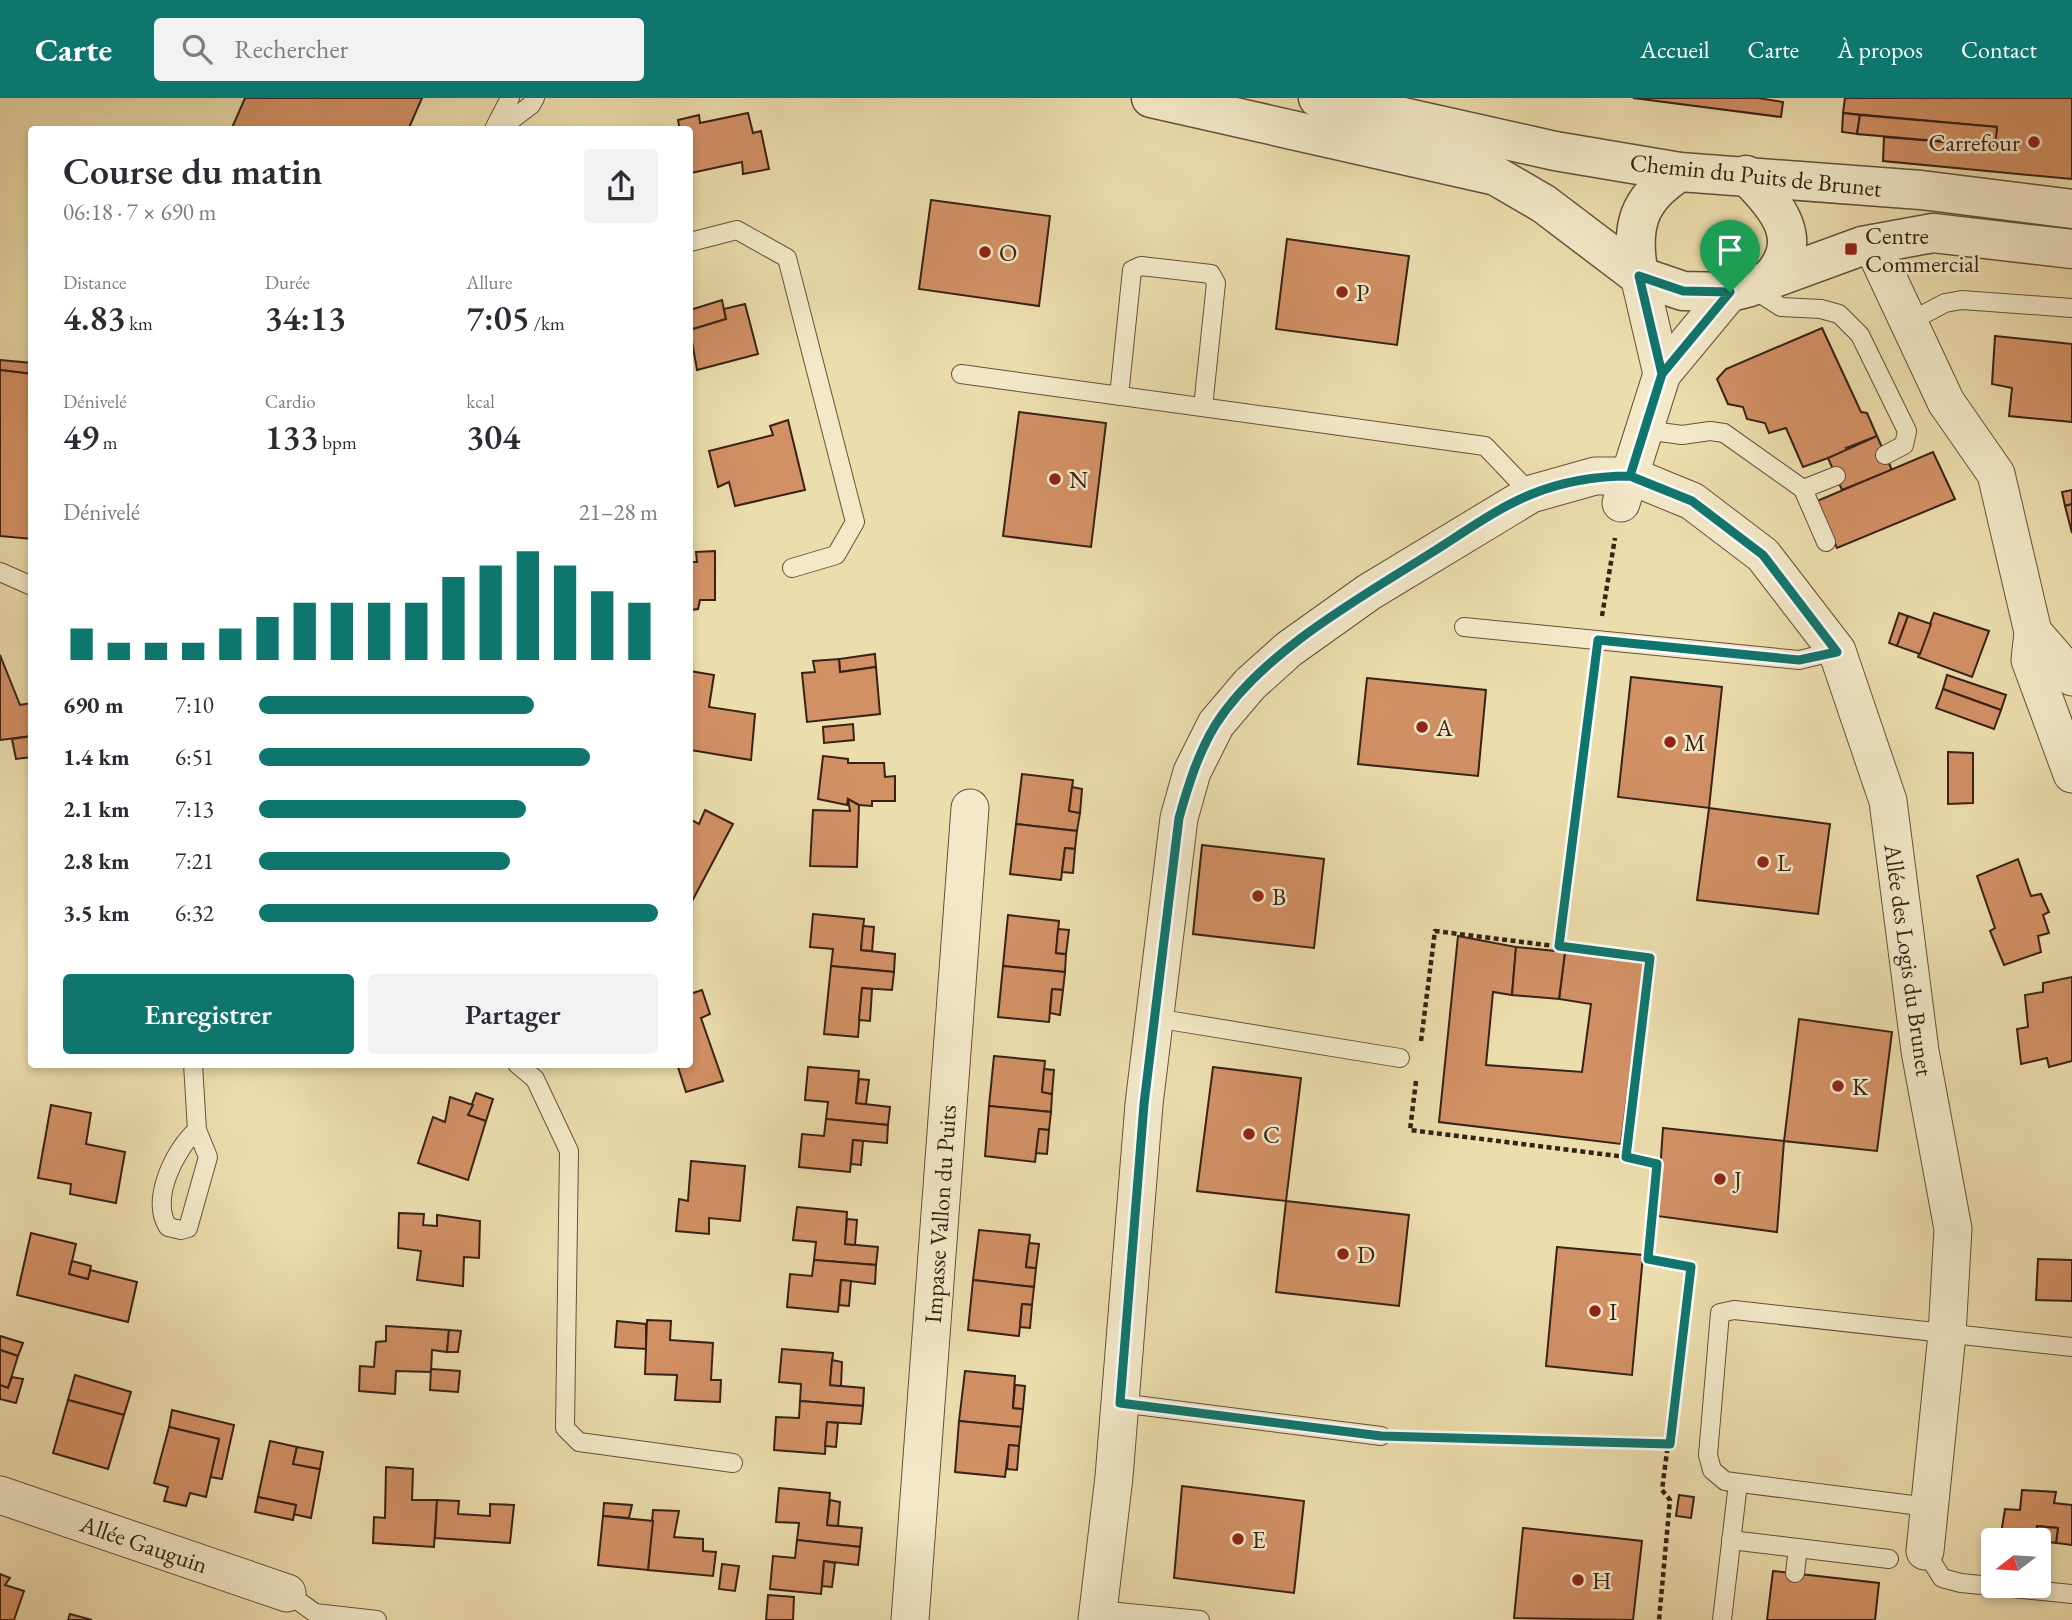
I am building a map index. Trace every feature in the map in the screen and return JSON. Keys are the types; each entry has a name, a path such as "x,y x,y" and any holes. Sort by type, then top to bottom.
{"street":[{"path":"1151,98 1496,176 1544,204 1639,276 1683,291 1750,286 1872,244 1933,233 2072,249"},
{"name":"Chemin du Puits de Brunet","path":"1318,98 1555,150 1680,172 1921,190 2072,209"},
{"path":"1662,374 1639,276 1634,234 1638,216 1649,198 1663,183 1680,172"},
{"path":"1626,489 1662,374 1750,286 1786,257 1788,239 1775,207 1746,175"},
{"path":"1872,244 1946,402 1996,474 2033,632 2030,660 2072,774"},
{"name":"Allée des Logis du Brunet","path":"1097,1615 1120,1403 1144,1104 1179,818 1192,772 1216,724 1250,684 1289,649 1369,592 1531,494 1595,476 1626,489 1692,501 1763,555 1837,652 1888,801 1920,1051 1950,1200 1953,1229 1947,1334 1925,1551"},
{"path":"2033,632 2072,677"},
{"name":"Impasse Vallon du Puits","path":"910,1620 970,808"},
{"name":"Allée Gauguin","path":"0,1495 287,1593"}],"lane":[{"path":"498,126 510,98"},
{"path":"501,126 535,98"},
{"path":"693,241 737,230 787,258 856,522 836,555 792,568"},
{"path":"1119,396 1132,270 1141,266 1211,274 1216,283 1203,407"},
{"path":"1750,286 1781,307 1821,309 1839,314 1860,335 1908,431 1904,445 1885,455"},
{"path":"1907,323 1945,303 1962,300 2072,308"},
{"path":"961,374 1485,446 1531,494"},
{"path":"1645,430 1682,435 1710,431 1724,433 1803,489 1826,542"},
{"path":"1803,489 1836,476"},
{"path":"0,572 28,584"},
{"path":"1464,627 1799,660 1837,652"},
{"path":"1155,1018 1400,1058"},
{"path":"193,1068 197,1130 208,1157 188,1228 181,1230 168,1227 162,1217 162,1195 181,1143 197,1130"},
{"path":"522,1068 535,1079 569,1151 565,1428 579,1442 733,1462"},
{"path":"1928,1507 1738,1482 1725,1480 1718,1475 1712,1469 1708,1455 1720,1313 1734,1310 2072,1347"},
{"path":"1120,1403 1381,1436"},
{"path":"1722,1620 1738,1482"},
{"path":"1731,1540 1889,1559"},
{"path":"1795,1573 1798,1548"},
{"path":"1925,1551 1942,1578 1961,1583 2072,1594"},
{"path":"287,1593 315,1613 377,1620"},
{"path":"1097,1615 1200,1620"}],"path":[{"path":"1559,946 1598,640 1626,489"},
{"path":"1420,1047 1435,931 1650,958 1626,1157"},
{"path":"1417,1072 1410,1129 1626,1157 1657,1164 1648,1259 1691,1267 1662,1490 1670,1500 1659,1620"},
{"path":"1381,1436 1670,1444"}],"building":[{"path":"245,98 422,98 410,126 233,126"},
{"path":"1633,98 1758,98 1783,102 1781,117"},
{"name":"Carrefour","path":"1845,98 2072,98 2072,179 1883,161 1884,137 1995,146 1997,127 1843,113"},
{"path":"748,113 753,133 761,131 769,169 743,174 742,162 693,173 693,126 679,126 678,120 699,115 700,123"},
{"path":"1843,113 1860,115 1857,134 1842,132"},
{"path":"1860,115 1997,127 1995,146 1857,134"},
{"name":"O","path":"931,200 1050,216 1039,306 919,289"},
{"name":"P","path":"1287,239 1409,256 1397,345 1276,329"},
{"path":"722,300 726,319 693,329 693,309"},
{"path":"745,304 758,354 697,370 693,329 726,319 724,309"},
{"path":"1822,328 1861,412 1867,413 1877,436 1846,448 1848,451 1803,467 1786,428 1769,433 1765,423 1747,419 1743,407 1728,404 1717,379 1726,369"},
{"path":"1995,336 2072,344 2072,422 2009,416 2012,388 1992,384"},
{"path":"0,360 28,363 28,374 0,370"},
{"path":"0,370 28,374 28,539 0,536"},
{"name":"N","path":"1019,412 1106,423 1091,547 1003,536"},
{"path":"788,420 805,490 735,506 729,482 718,487 709,451 773,435 770,426"},
{"path":"1877,436 1892,470 1842,490 1828,458"},
{"path":"1933,452 1955,499 1837,548 1817,501"},
{"path":"2072,490 2072,504 2065,506 2062,492"},
{"path":"2072,504 2072,533 2065,506"},
{"path":"715,551 715,600 700,600 698,609 693,610 693,562 697,562 696,552"},
{"path":"1899,613 1908,616 1897,646 1889,643"},
{"path":"1934,613 1989,631 1972,677 1918,657"},
{"path":"1908,616 1931,624 1920,654 1897,646"},
{"path":"875,654 876,667 840,672 839,659"},
{"path":"0,655 20,705 28,704 28,736 0,740"},
{"path":"839,659 840,672 876,667 880,714 807,722 802,673 815,672 813,661"},
{"path":"693,672 714,675 709,707 755,714 751,760 693,750"},
{"path":"1947,675 2006,695 2001,710 1943,689"},
{"name":"M","path":"1631,677 1722,687 1709,808 1618,797"},
{"name":"A","path":"1367,678 1486,690 1478,776 1358,764"},
{"path":"1943,689 2001,710 1994,729 1936,708"},
{"path":"853,724 854,740 824,743 823,727"},
{"path":"28,737 28,758 16,759 12,739"},
{"path":"1948,752 1973,753 1973,803 1948,804"},
{"path":"823,756 848,759 848,763 884,763 885,777 895,776 895,801 872,801 872,806 859,805 848,799 847,805 818,799"},
{"path":"1022,774 1073,780 1069,811 1080,813 1077,831 1016,824"},
{"path":"1072,787 1082,789 1080,813 1069,811"},
{"path":"848,799 859,805 857,867 810,866 813,810 850,811"},
{"name":"L","path":"1709,808 1830,824 1818,914 1697,900"},
{"path":"705,810 733,824 693,899 693,821 699,824"},
{"path":"1016,824 1077,831 1075,849 1065,848 1061,880 1010,874"},
{"name":"B","path":"1202,845 1324,859 1314,948 1193,934"},
{"path":"1065,848 1075,849 1073,873 1062,872"},
{"path":"2018,859 2031,896 2041,894 2049,912 2043,915 2049,933 2038,936 2041,952 2004,965 1990,931 1995,928 1977,876"},
{"path":"813,914 864,919 861,950 895,954 894,972 831,966 833,949 810,947"},
{"path":"1008,915 1059,921 1056,953 1066,954 1065,972 1003,966"},
{"path":"863,926 874,927 872,951 861,950"},
{"path":"1058,929 1069,930 1066,954 1056,953"},
{"path":"1458,936 1516,947 1512,995 1493,992 1486,1065 1582,1072 1591,1004 1559,999 1565,952 1645,958 1621,1144 1439,1122"},
{"path":"1516,947 1565,952 1559,999 1512,995"},
{"path":"831,966 894,972 892,990 862,988 858,1037 824,1034"},
{"path":"1003,966 1065,972 1063,990 1052,989 1049,1022 998,1017"},
{"path":"2072,977 2072,1061 2049,1067 2047,1058 2021,1064 2017,1029 2028,1027 2025,995 2043,992 2043,983"},
{"path":"862,988 872,989 870,1021 859,1020"},
{"path":"1052,989 1063,990 1060,1015 1050,1013"},
{"path":"702,990 710,1014 701,1018 723,1081 686,1092 678,1068 693,1068 693,993"},
{"name":"K","path":"1799,1019 1892,1032 1877,1151 1784,1141"},
{"path":"994,1056 1045,1061 1042,1092 1052,1094 1051,1112 989,1106"},
{"path":"808,1067 859,1071 856,1103 890,1107 888,1125 826,1119 828,1102 805,1100"},
{"name":"C","path":"1213,1067 1301,1078 1286,1201 1197,1191"},
{"path":"1044,1069 1054,1070 1052,1094 1042,1092"},
{"path":"859,1079 869,1080 866,1104 856,1103"},
{"path":"476,1093 493,1099 486,1121 468,1115"},
{"path":"450,1097 473,1105 468,1115 486,1121 468,1180 418,1163 433,1117 445,1122"},
{"path":"51,1105 91,1113 86,1144 125,1152 116,1203 70,1194 71,1184 38,1178"},
{"path":"989,1106 1051,1112 1049,1130 1039,1129 1035,1162 985,1156"},
{"path":"826,1119 888,1125 887,1143 853,1140 850,1172 799,1167 802,1134 824,1136"},
{"name":"J","path":"1663,1128 1784,1141 1777,1232 1657,1216"},
{"path":"1039,1129 1049,1130 1047,1154 1036,1153"},
{"path":"853,1140 863,1141 861,1165 851,1164"},
{"path":"691,1161 745,1166 740,1221 709,1218 709,1234 676,1231 679,1199 688,1201"},
{"name":"D","path":"1286,1201 1409,1215 1399,1306 1276,1292"},
{"path":"797,1207 847,1212 845,1244 878,1247 876,1265 814,1260 816,1242 793,1240"},
{"path":"399,1213 424,1214 423,1225 437,1226 437,1215 480,1221 479,1258 464,1257 463,1286 417,1280 421,1251 398,1248"},
{"path":"847,1219 857,1220 855,1245 845,1244"},
{"path":"979,1230 1030,1235 1026,1267 1036,1268 1034,1287 973,1280"},
{"path":"31,1233 76,1244 69,1274 88,1279 90,1270 137,1282 128,1322 17,1295"},
{"path":"1029,1243 1039,1244 1036,1268 1026,1267"},
{"name":"I","path":"1557,1247 1643,1255 1632,1375 1546,1366"},
{"path":"2038,1259 2072,1260 2072,1301 2036,1300"},
{"path":"814,1260 876,1265 875,1284 841,1280 838,1312 787,1307 790,1274 812,1276"},
{"path":"72,1261 91,1266 88,1279 69,1274"},
{"path":"841,1280 851,1281 849,1306 839,1305"},
{"path":"973,1280 1034,1287 1032,1305 1022,1304 1019,1336 968,1330"},
{"path":"1022,1304 1032,1305 1030,1328 1020,1327"},
{"path":"647,1320 671,1321 670,1340 713,1343 711,1380 721,1380 720,1402 675,1400 677,1375 645,1374"},
{"path":"617,1321 646,1324 646,1349 615,1347"},
{"path":"386,1326 449,1330 447,1352 432,1350 431,1372 396,1371 395,1394 359,1391 360,1366 374,1367 376,1342 386,1341"},
{"path":"449,1330 461,1331 458,1352 447,1352"},
{"path":"0,1336 23,1343 18,1356 0,1350"},
{"path":"782,1349 833,1353 830,1385 864,1388 863,1406 800,1401 801,1384 779,1382"},
{"path":"0,1350 18,1356 8,1388 0,1385"},
{"path":"832,1360 842,1362 841,1386 830,1385"},
{"path":"431,1369 460,1371 458,1392 430,1390"},
{"path":"965,1371 1015,1376 1013,1408 1023,1409 1021,1427 959,1421"},
{"path":"75,1375 131,1392 124,1415 68,1400"},
{"path":"12,1377 23,1379 16,1403 0,1399 0,1385 8,1388"},
{"path":"1015,1385 1025,1386 1023,1409 1013,1408"},
{"path":"68,1400 124,1415 108,1469 53,1453"},
{"path":"800,1401 863,1406 861,1424 827,1422 825,1454 774,1450 776,1417 799,1418"},
{"path":"172,1410 234,1425 222,1479 210,1477 219,1439 169,1427"},
{"path":"959,1421 1021,1427 1019,1446 1009,1445 1005,1477 955,1472"},
{"path":"827,1422 838,1423 836,1447 825,1446"},
{"path":"169,1427 219,1439 206,1497 190,1493 186,1506 164,1501 168,1487 154,1483"},
{"path":"270,1441 297,1447 293,1464 320,1469 311,1518 293,1514 296,1505 258,1497"},
{"path":"1009,1445 1019,1446 1017,1470 1007,1469"},
{"path":"297,1447 323,1452 320,1469 293,1464"},
{"path":"386,1467 413,1469 412,1500 437,1500 434,1547 373,1543 374,1517 385,1518"},
{"name":"E","path":"1182,1486 1304,1501 1294,1593 1174,1578"},
{"path":"779,1488 830,1493 827,1525 862,1528 860,1547 797,1540 799,1523 776,1522"},
{"path":"2022,1490 2056,1492 2054,1503 2072,1505 2072,1545 2056,1543 2058,1528 2002,1528 2005,1509 2020,1510"},
{"path":"1679,1495 1694,1497 1691,1518 1676,1516"},
{"path":"258,1497 296,1505 293,1520 255,1512"},
{"path":"437,1500 459,1501 458,1514 490,1516 490,1504 514,1505 510,1543 435,1538"},
{"path":"830,1500 840,1502 838,1526 827,1525"},
{"path":"604,1503 632,1505 629,1518 603,1516"},
{"path":"653,1510 679,1511 674,1537 703,1539 703,1551 716,1552 713,1576 648,1570"},
{"path":"603,1516 653,1521 648,1570 598,1565"},
{"path":"2037,1526 2058,1528 2056,1543 2051,1542 2051,1528"},
{"name":"H","path":"1523,1528 1642,1541 1633,1620 1514,1618"},
{"path":"797,1540 860,1547 858,1565 824,1561 821,1594 770,1589 773,1556 795,1558"},
{"path":"824,1561 835,1563 832,1587 822,1586"},
{"path":"722,1564 739,1566 735,1591 719,1589"},
{"path":"1773,1571 1879,1583 1875,1620 1767,1620"},
{"path":"0,1574 10,1578 5,1585 24,1591 14,1620 0,1620"},
{"path":"768,1595 794,1597 793,1620 766,1620"},
{"path":"70,1614 92,1620 68,1620"}],"place":[{"name":"Carrefour","path":"2034,142"},
{"name":"Centre Commercial","path":"1851,249"},
{"name":"O","path":"985,252"},
{"name":"P","path":"1342,292"},
{"name":"N","path":"1055,479"},
{"name":"A","path":"1422,727"},
{"name":"M","path":"1670,742"},
{"name":"L","path":"1763,862"},
{"name":"B","path":"1258,896"},
{"name":"K","path":"1838,1086"},
{"name":"C","path":"1249,1134"},
{"name":"J","path":"1720,1179"},
{"name":"D","path":"1343,1254"},
{"name":"I","path":"1595,1311"},
{"name":"E","path":"1238,1539"},
{"name":"H","path":"1578,1580"}],"route":[{"path":"1730,292 1662,374 1630,476 1595,476 1531,494 1465,531 1369,592 1289,649 1250,684 1216,724 1192,772 1179,818 1144,1104 1120,1403 1381,1436 1670,1444 1691,1267 1648,1259 1657,1164 1626,1157 1650,958 1559,946 1598,640 1799,660 1837,652 1763,555 1692,501 1630,476 1645,430 1662,374 1639,276 1683,291 1730,292"}]}
